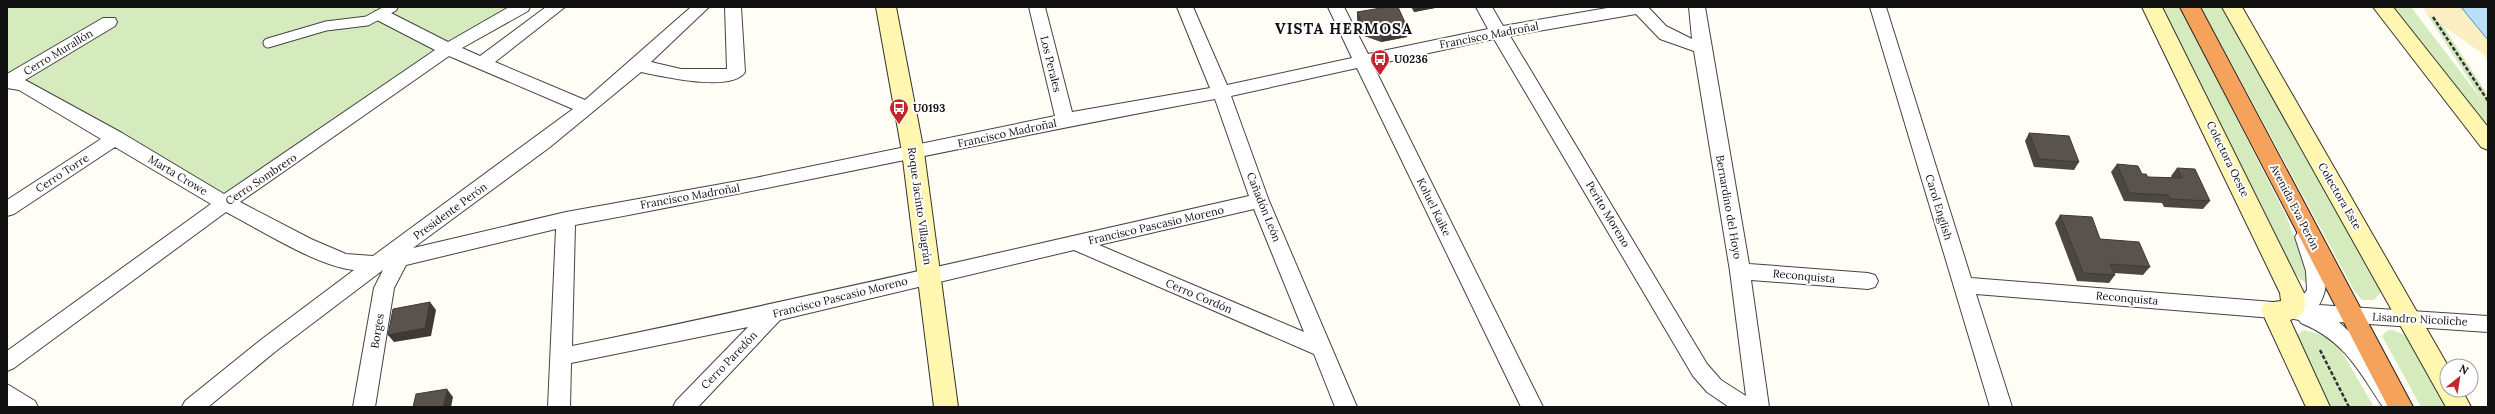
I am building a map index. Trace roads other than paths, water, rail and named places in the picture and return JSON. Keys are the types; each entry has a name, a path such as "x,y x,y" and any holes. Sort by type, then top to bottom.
{"highway":[{"name":"Avenida Eva Perón","path":"2190,7 2351,315 2401,407"}],"street":[{"name":"Cerro Sombrero","path":"7,362 225,203 448,49 522,7"},
{"path":"481,64 557,7"},
{"name":"Presidente Perón","path":"193,407 269,345 376,264 544,142 587,108 701,7"},
{"path":"637,64 682,75 730,75 736,72 733,7"},
{"name":"Roque Jacinto Villagrán","path":"886,7 913,152 946,407"},
{"name":"Los Perales","path":"1037,7 1065,120"},
{"name":"Cañadón León","path":"1185,7 1221,92 1260,201 1346,407"},
{"name":"Koluel Kaike","path":"1336,7 1532,407"},
{"name":"Perito Moreno","path":"1484,7 1700,370 1714,386 1746,407"},
{"path":"1640,7 1656,29 1669,37 1702,48"},
{"name":"Francisco Madroñal","path":"376,264 566,219 754,184 1065,120 1221,92 1499,32 1640,7"},
{"name":"Bernardino del Hoyo","path":"1697,7 1702,48 1740,271 1758,407"},
{"name":"Carol English","path":"1878,7 2001,407"},
{"name":"Colectora Oeste","path":"2152,7 2281,268 2295,302 2294,308 2281,310"},
{"name":"Colectora Este","path":"2232,7 2439,372"},
{"path":"2383,7 2488,142"},
{"path":"387,11 448,49 587,108"},
{"name":"Cerro Murallón","path":"8,81 109,22"},
{"name":"Marta Crowe","path":"8,81 25,86 225,203 304,244 344,261 376,264"},
{"name":"Cerro Torre","path":"7,209 116,138"},
{"name":"Reconquista","path":"2281,310 2309,304 2315,299 2318,289 2309,249 2291,198"},
{"name":"Francisco Pascasio Moreno","path":"560,357 774,313 930,275 1260,201"},
{"path":"558,407 566,219"},
{"name":"Cerro Cordón","path":"1076,243 1323,349"},
{"name":"Borges","path":"364,407 384,288 399,259"},
{"name":"Reconquista","path":"1740,271 1868,281"},
{"name":"Reconquista","path":"1963,285 2351,315"},
{"path":"2281,310 2318,407"},
{"name":"Reconquista","path":"2281,310 2331,326 2344,335 2359,352 2395,407"},
{"name":"Cerro Paredón","path":"684,407 774,313"},
{"name":"Lisandro Nicoliche","path":"2351,315 2488,324"},
{"path":"7,393 26,407"},
{"path":"2454,398 2459,407"}],"lane":[{"path":"268,43 326,26 367,21 387,11"}],"water":[{"path":"2461,7 2488,7 2488,40"}],"place":[{"name":"U0236","path":"1380,76"},
{"name":"U0193","path":"899,125"}],"district":[{"name":"VISTA HERMOSA","path":"1344,29"}]}
